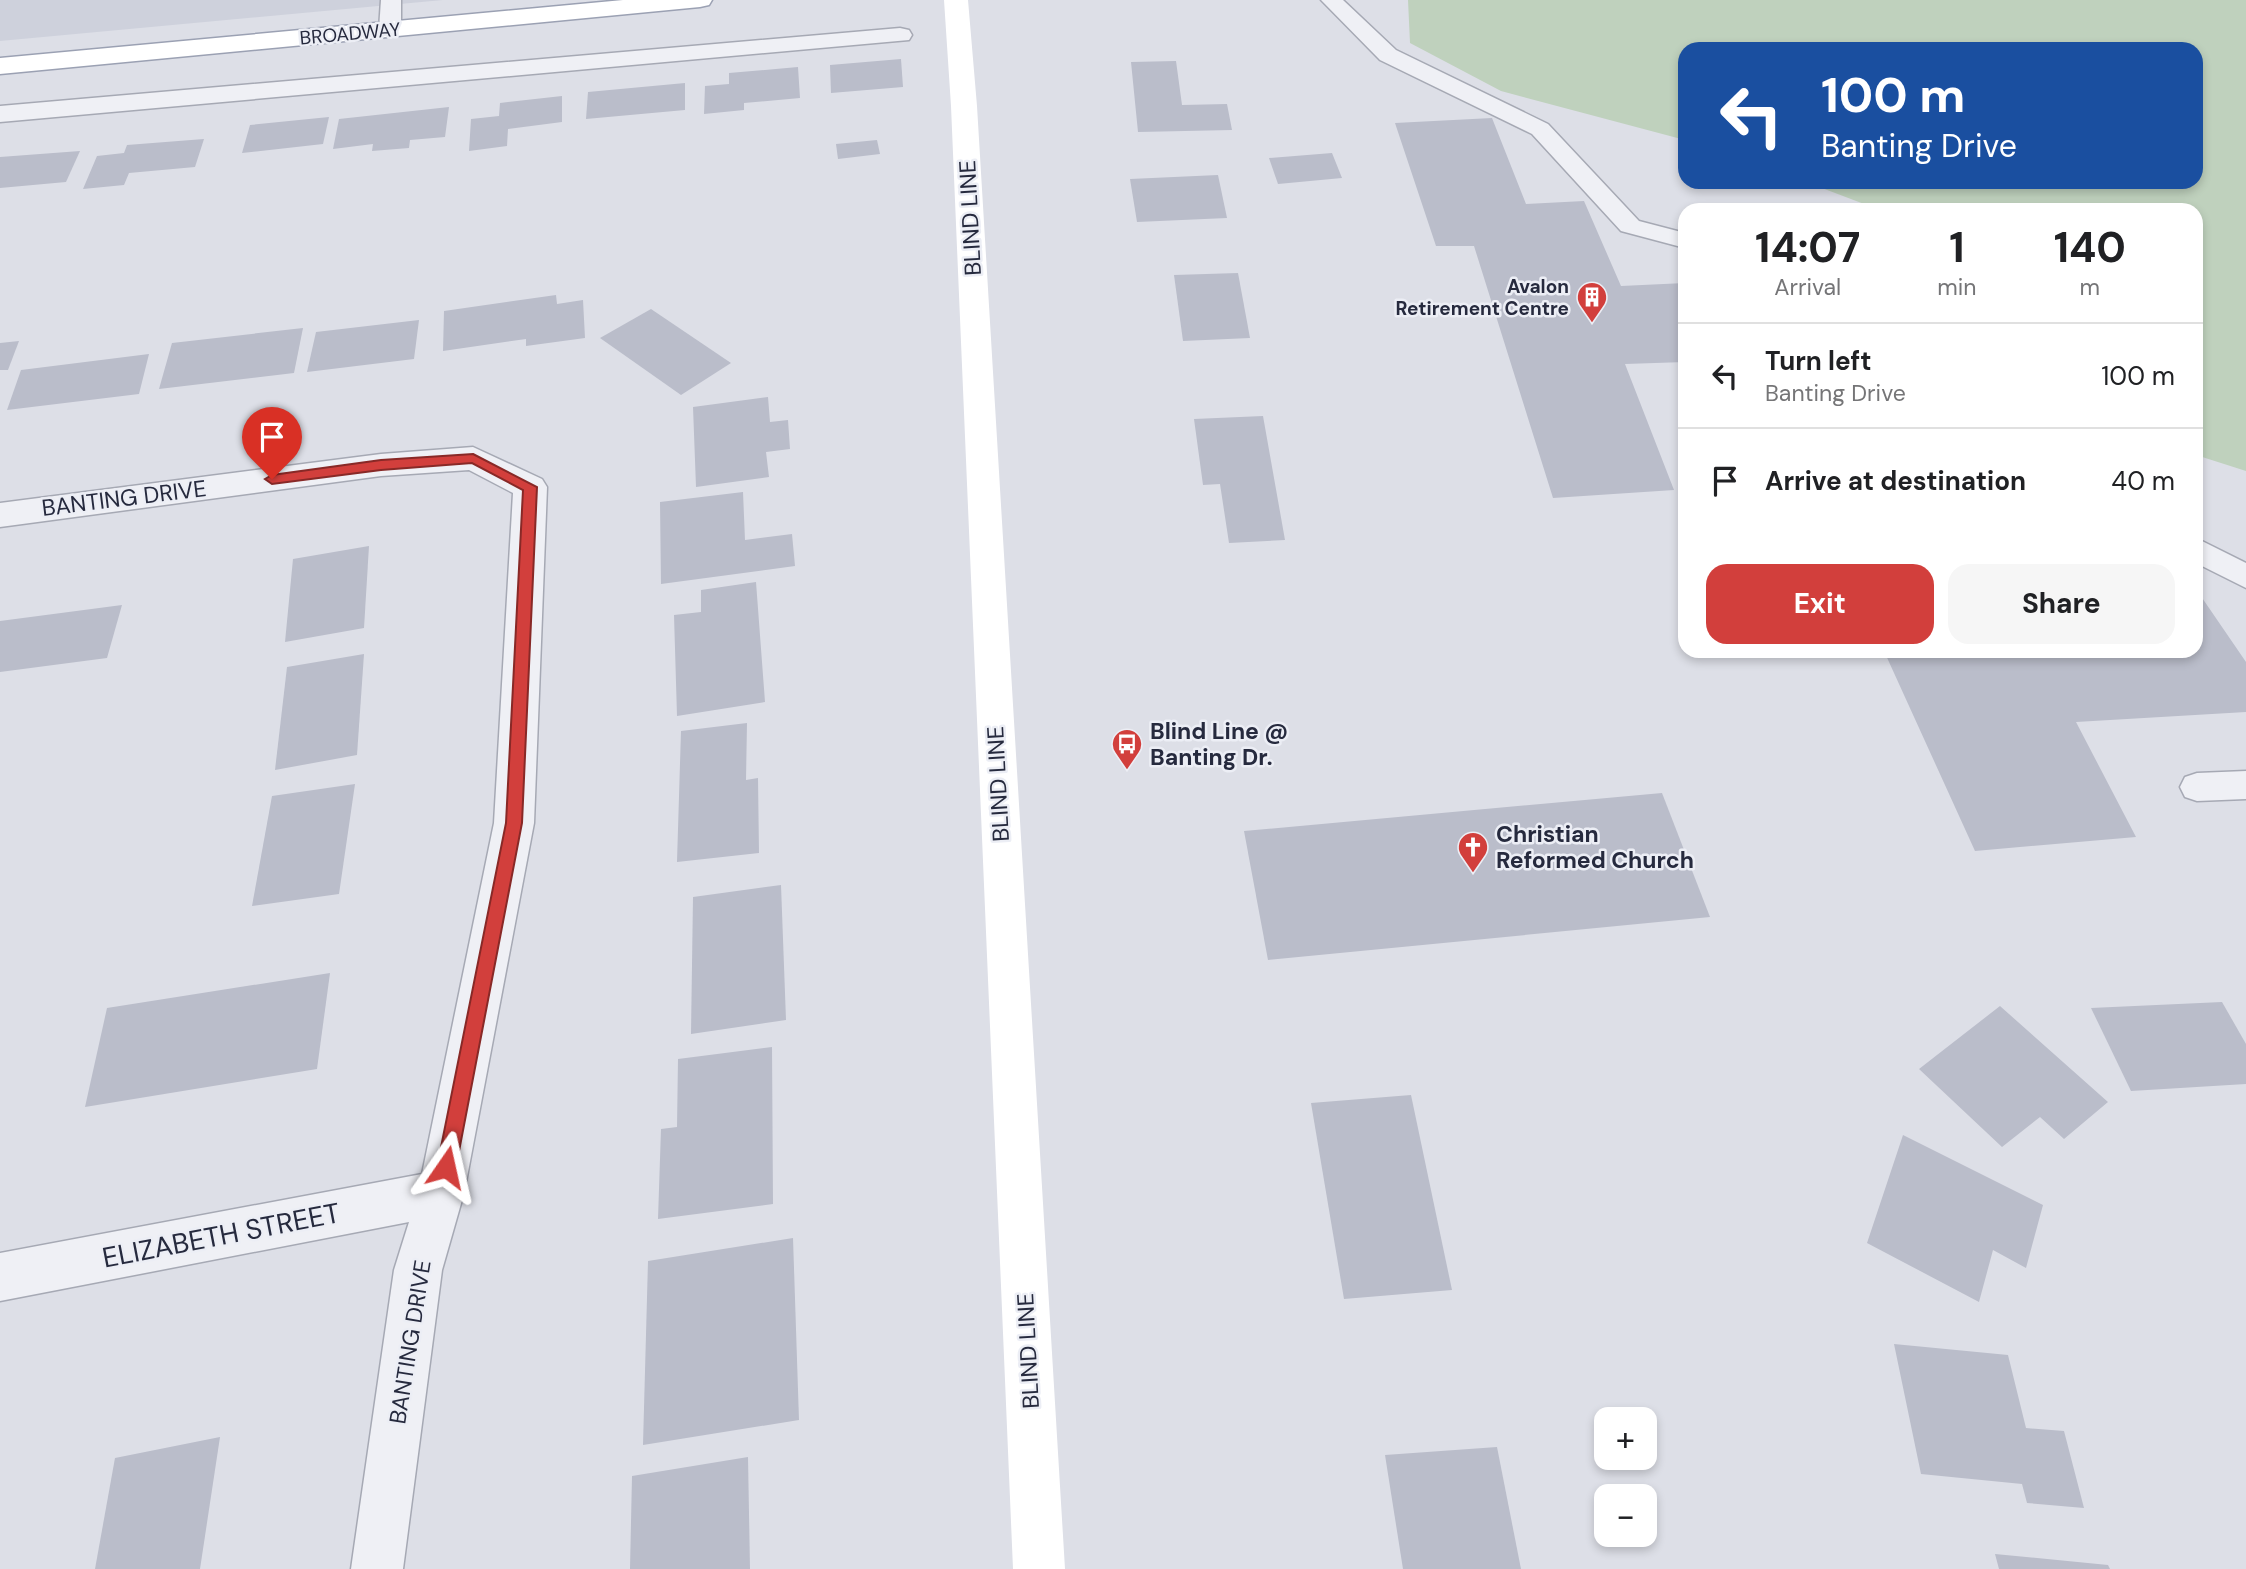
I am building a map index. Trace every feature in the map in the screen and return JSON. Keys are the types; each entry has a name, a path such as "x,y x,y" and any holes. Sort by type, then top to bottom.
{"street":[{"name":"BROADWAY","path":"0,66 638,3 700,0"},
{"name":"BLIND LINE","path":"956,0 964,106 1039,1569"},
{"path":"0,114 900,35"},
{"name":"BANTING DRIVE","path":"0,514 381,465 473,458 530,487 514,823 441,1193 418,1270 377,1569"},
{"name":"ELIZABETH STREET","path":"0,1277 441,1193"}],"lane":[{"path":"390,29 391,0"},
{"path":"1331,0 1388,55 1540,130 1630,226 1678,239"},
{"path":"2203,553 2246,578"},
{"path":"2197,788 2246,785"}],"shaded area":[{"path":"0,0 443,0 0,41"}],"green space":[{"path":"1408,0 2246,0 2246,471 2203,457 2203,203 1862,203 1824,189 2203,189 2203,42 1678,42 1678,138 1501,91 1410,43"}],"building":[{"path":"901,59 903,87 831,93 830,65"},
{"path":"1176,61 1182,105 1227,104 1232,130 1138,132 1131,62"},
{"path":"798,67 800,98 744,103 744,110 704,114 705,86 729,84 729,73"},
{"path":"685,83 685,110 586,119 588,92"},
{"path":"562,96 562,122 508,129 507,146 469,151 471,119 499,116 500,103"},
{"path":"449,107 445,137 410,140 409,148 372,151 373,144 333,149 339,119"},
{"path":"329,117 323,144 242,153 250,125"},
{"name":"Avalon Retirement Centre","path":"1492,118 1526,204 1584,201 1621,286 1678,283 1678,362 1625,364 1674,490 1553,498 1474,246 1436,246 1395,123"},
{"path":"204,139 195,167 129,173 124,185 83,189 97,156 124,153 127,145"},
{"path":"877,140 880,154 838,159 836,144"},
{"path":"80,151 66,182 0,188 0,157"},
{"path":"1332,153 1342,178 1278,184 1269,158"},
{"path":"1218,175 1227,218 1137,222 1130,179"},
{"path":"1238,273 1250,338 1183,341 1174,275"},
{"path":"556,295 557,304 583,300 585,338 526,346 526,339 443,351 444,311"},
{"path":"651,309 731,363 681,395 600,338"},
{"path":"419,320 414,359 307,372 316,332"},
{"path":"303,328 294,373 159,389 172,343"},
{"path":"19,341 8,370 0,370 0,343"},
{"path":"149,354 139,394 7,410 21,370"},
{"path":"768,397 770,422 788,420 790,449 766,452 769,477 696,487 693,407"},
{"path":"1263,416 1285,540 1229,543 1220,484 1203,485 1194,419"},
{"path":"743,492 745,540 792,534 795,566 661,584 660,502"},
{"path":"369,546 364,628 285,642 293,559"},
{"path":"756,582 765,702 677,716 674,615 701,612 701,590"},
{"path":"2203,599 2246,662 2246,712 2076,722 2136,837 1975,851 1887,658 2203,658"},
{"path":"122,605 107,658 0,672 0,621"},
{"path":"364,654 357,755 275,770 287,667"},
{"path":"747,723 746,780 758,778 759,853 677,862 681,731"},
{"path":"355,784 339,894 252,906 272,796"},
{"name":"Christian Reformed Church","path":"1662,793 1710,917 1268,960 1244,831"},
{"path":"781,885 786,1020 691,1034 693,897"},
{"path":"330,973 317,1069 85,1107 107,1008"},
{"path":"2222,1002 2246,1044 2246,1084 2131,1091 2091,1008"},
{"path":"2000,1006 2108,1102 2064,1139 2040,1117 2002,1147 1919,1069"},
{"path":"772,1047 773,1204 658,1219 661,1129 677,1127 678,1059"},
{"path":"1411,1095 1452,1290 1344,1299 1311,1103"},
{"path":"1903,1135 2043,1205 2026,1268 1993,1250 1979,1302 1867,1243"},
{"path":"793,1238 799,1420 643,1445 648,1261"},
{"path":"1894,1344 2008,1355 2026,1428 2064,1431 2084,1508 2027,1503 2022,1484 1921,1474"},
{"path":"220,1437 200,1569 95,1569 115,1458"},
{"path":"1497,1447 1521,1569 1403,1569 1385,1455"},
{"path":"748,1457 750,1569 630,1569 632,1476"},
{"path":"1995,1554 2108,1565 2110,1569 1999,1569"}],"place":[{"name":"Avalon Retirement Centre","path":"1592,324"},
{"name":"Blind Line @ Banting Dr.","path":"1127,771"},
{"name":"Christian Reformed Church","path":"1473,874"}],"route":[{"path":"272,479 381,465 473,458 530,487 514,823 446,1167"}]}
